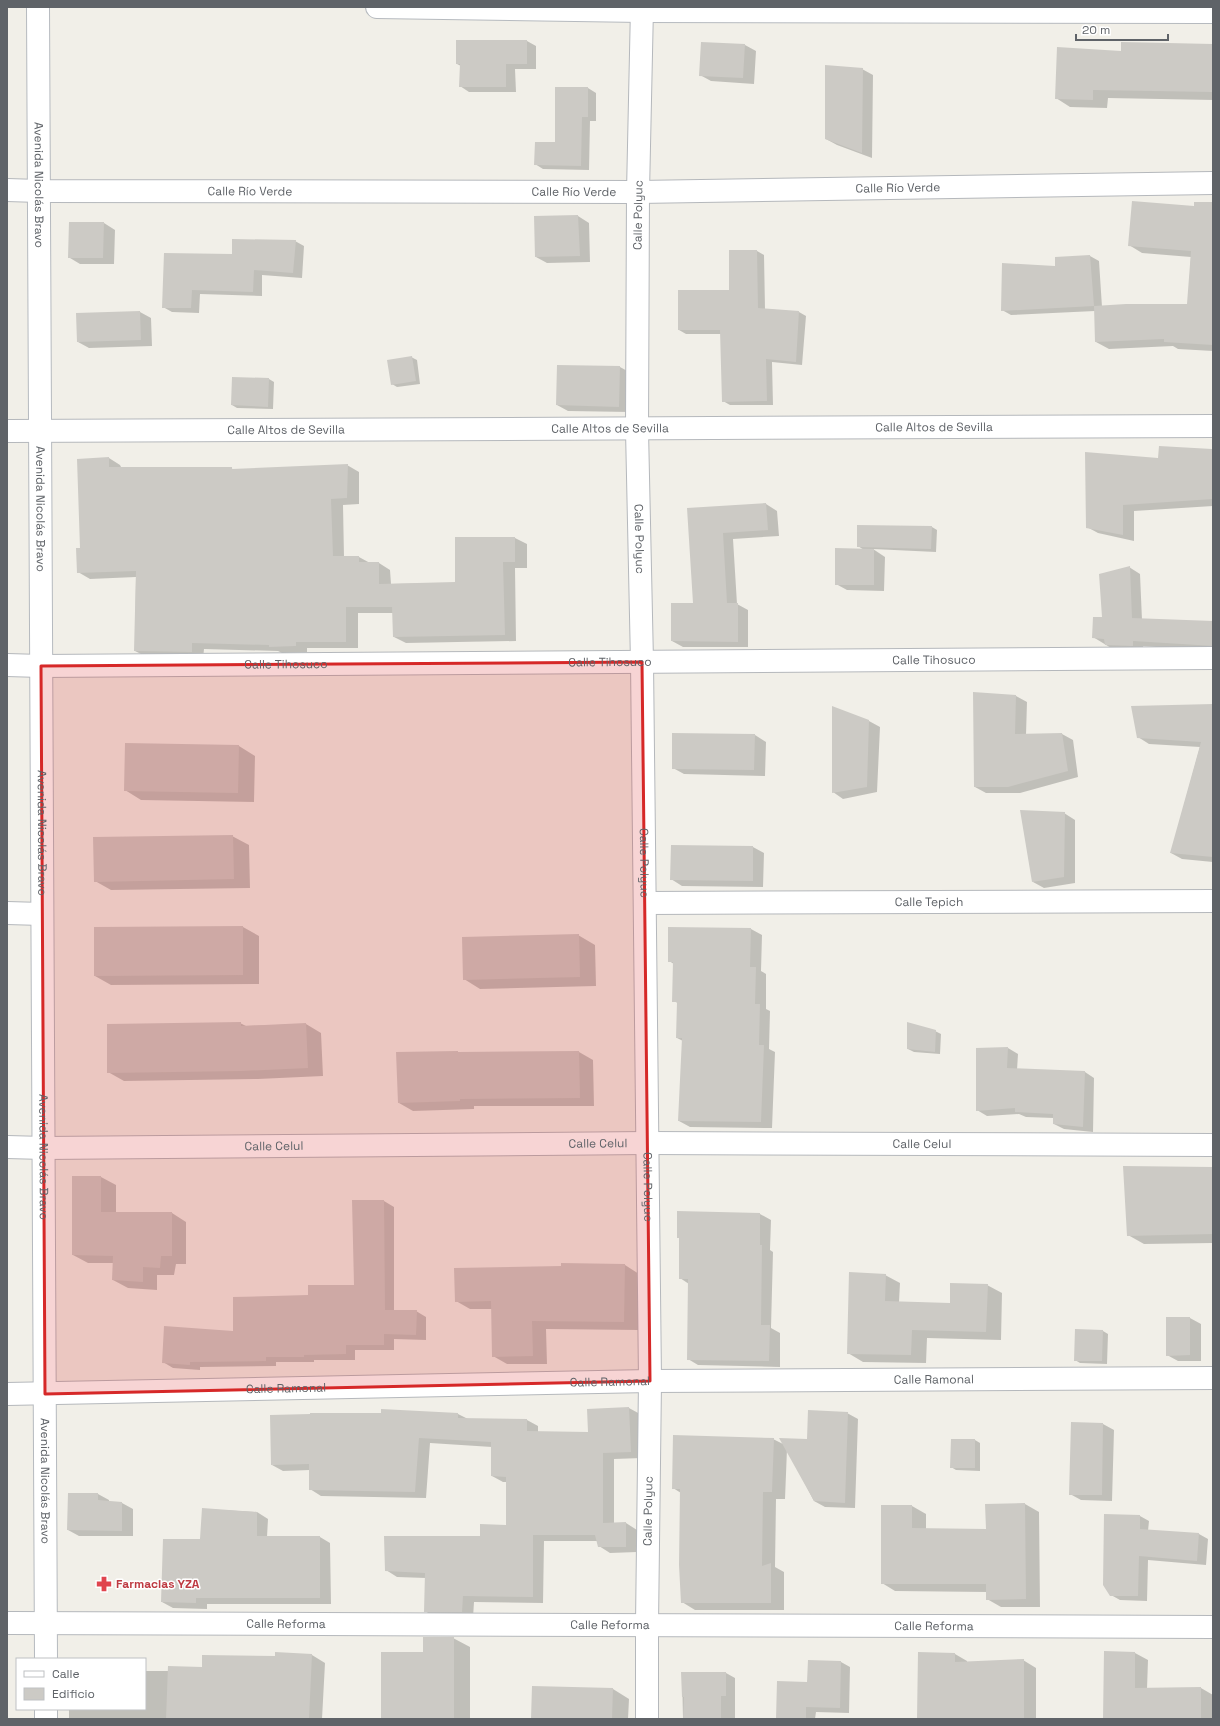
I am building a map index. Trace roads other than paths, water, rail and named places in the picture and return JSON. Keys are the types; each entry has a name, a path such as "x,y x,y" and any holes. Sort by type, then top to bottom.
{"street":[{"name":"Avenida Nicolás Bravo","path":"38,7 46,1658"},
{"path":"377,7 1213,12"},
{"name":"Calle Polyuc","path":"642,9 638,192 636,430 642,662 648,1143 650,1381 647,1719"},
{"name":"Calle Río Verde","path":"7,190 39,192 638,192 1213,183"},
{"name":"Calle Altos de Sevilla","path":"7,431 636,430 1213,426"},
{"name":"Calle Tihosuco","path":"7,665 1213,658"},
{"name":"Calle Tepich","path":"645,903 1213,901"},
{"path":"7,913 42,914"},
{"name":"Calle Celul","path":"7,1147 44,1148 648,1143 1213,1145"},
{"name":"Calle Ramonal","path":"7,1394 650,1381 1213,1378"},
{"name":"Calle Reforma","path":"7,1623 1213,1627"}],"place":[{"name":"Farmacias YZA","path":"104,1584"}]}
